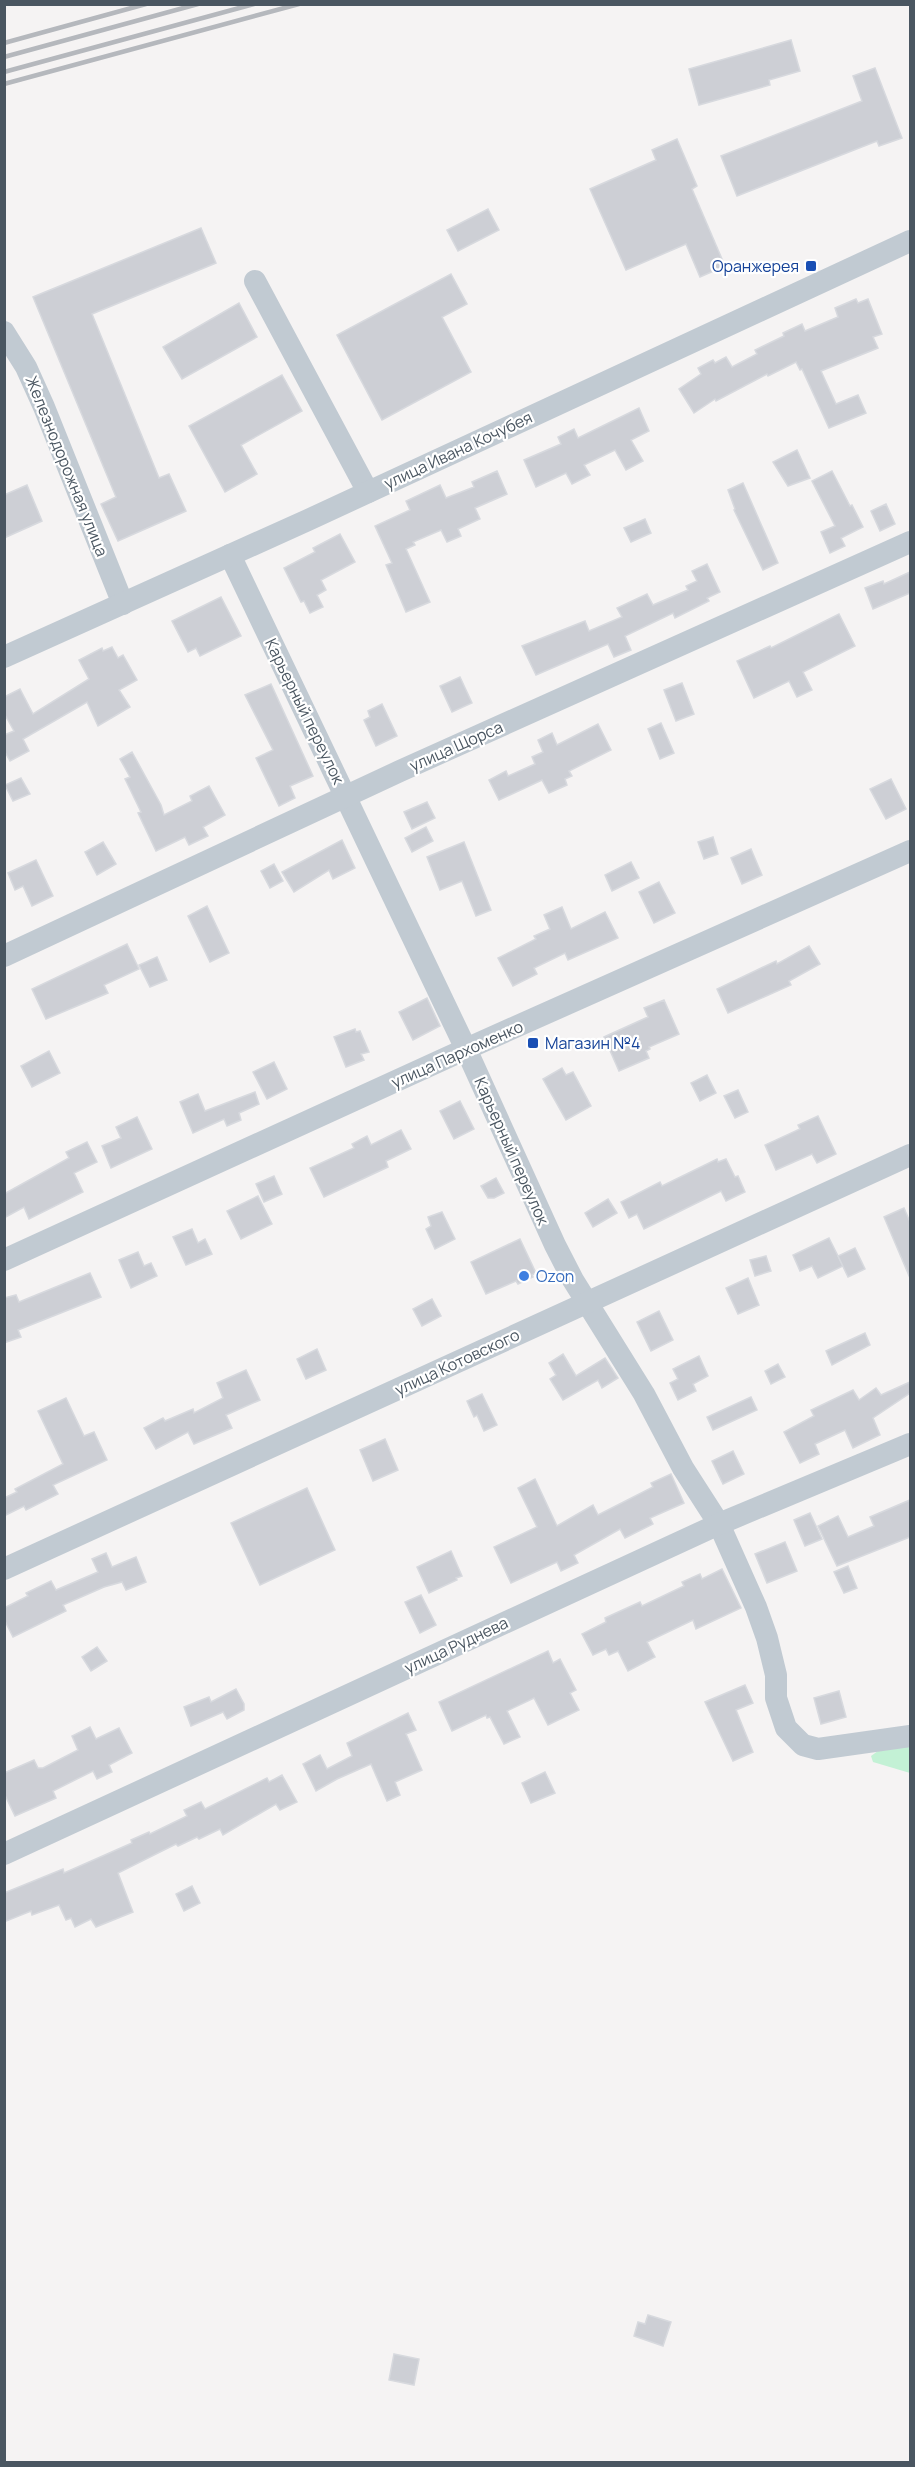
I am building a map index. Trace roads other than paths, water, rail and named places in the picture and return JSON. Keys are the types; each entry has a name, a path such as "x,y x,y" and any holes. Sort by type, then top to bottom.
{"street":[{"name":"улица Ивана Кочубея","path":"4,657 368,492 910,241"},
{"path":"255,280 368,492"},
{"name":"Железнодорожная улица","path":"4,332 26,367 44,407 123,604"},
{"name":"улица Щорса","path":"4,956 346,796 910,542"},
{"name":"Карьерный переулок","path":"230,555 466,1049 555,1245 644,1394 693,1485 719,1524 764,1628 774,1662 779,1713 786,1728 795,1740 809,1748 830,1748 910,1736"},
{"name":"улица Пархоменко","path":"4,1260 466,1049 910,851"},
{"name":"улица Котовского","path":"4,1569 910,1155"},
{"name":"улица Руднева","path":"4,1854 719,1524 910,1444"}],"railway":[{"path":"4,43 146,4"},
{"path":"4,57 198,4"},
{"path":"4,72 254,4"},
{"path":"4,84 299,4"}],"place":[{"name":"Оранжерея","path":"811,266"},
{"name":"Магазин №4","path":"533,1043"},
{"name":"Ozon","path":"524,1276"}]}
